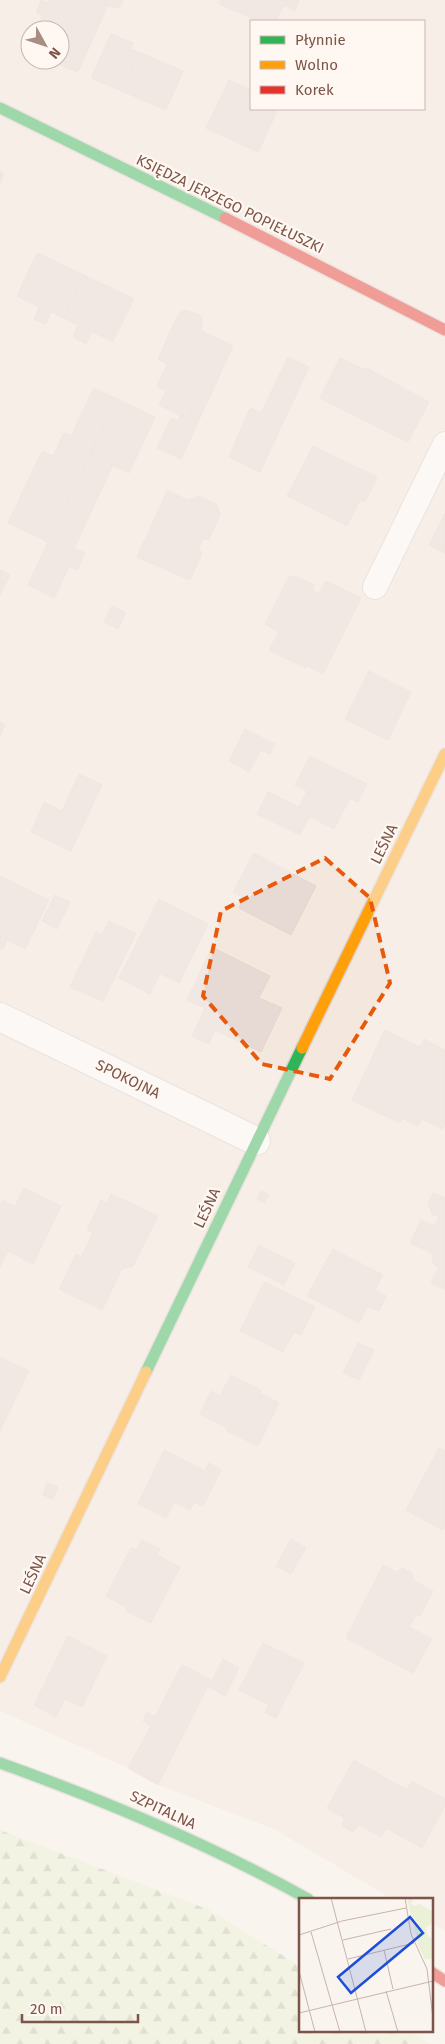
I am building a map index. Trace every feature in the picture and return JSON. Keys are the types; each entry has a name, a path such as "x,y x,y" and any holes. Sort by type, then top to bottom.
{"street":[{"name":"KSIĘDZA JERZEGO POPIEŁUSZKI","path":"0,108 299,254 445,330"},
{"name":"LEŚNA","path":"0,1677 256,1140 445,754"},
{"name":"SPOKOJNA","path":"0,1017 256,1140"},
{"name":"SZPITALNA","path":"0,1763 77,1789 142,1816 306,1898"},
{"path":"432,1973 445,1981"}],"lane":[{"path":"375,587 445,444"}],"highlighted area":[{"path":"325,858 370,898 390,983 330,1079 262,1064 203,996 221,911"}],"shaded area":[{"path":"0,0 445,0 445,1931 432,1924 432,1898 390,1898 274,1829 158,1785 128,1768 0,1711"}],"green space":[{"path":"0,1830 207,1909 299,1965 299,2032 410,2032 430,2044 0,2044"}],"building":[{"path":"41,0 48,3 49,0 96,0 108,5 78,72 70,69 70,20 41,20 42,16 36,13"},
{"path":"99,0 123,0 119,8 107,6"},
{"path":"221,0 299,0 295,11 284,5 276,20 256,20 219,4"},
{"path":"111,34 133,43 131,49 139,52 122,91 91,78"},
{"path":"139,52 183,71 166,110 122,91"},
{"path":"229,80 249,89 250,86 250,110 278,110 258,152 206,128"},
{"path":"0,171 4,174 0,183"},
{"path":"37,253 84,275 64,318 51,312 46,324 34,319 39,307 17,296"},
{"path":"84,275 134,299 113,341 92,332 86,344 73,337 78,325 64,318"},
{"path":"187,310 201,316 203,323 200,330 233,346 204,409 194,404 187,419 159,405 166,391 157,386 167,364 158,359 176,319 181,312"},
{"path":"288,357 309,367 260,472 229,457 250,408 261,413"},
{"path":"340,358 366,370 367,368 429,402 408,442 320,398"},
{"path":"94,388 117,399 48,542 8,523 42,451 53,456 64,433 71,436"},
{"path":"117,399 155,417 129,473 90,454"},
{"path":"194,404 204,409 181,459 157,448 171,418 178,421 180,415 187,419"},
{"path":"313,446 377,477 365,502 360,500 347,526 287,496"},
{"path":"90,454 113,465 85,525 61,514"},
{"path":"167,491 188,500 199,496 217,505 220,515 209,539 202,540 199,548 202,554 190,580 137,557"},
{"path":"445,513 445,554 429,545"},
{"path":"61,514 85,525 74,548 85,553 77,570 69,567 54,598 28,585"},
{"path":"0,570 10,575 0,595"},
{"path":"289,576 294,578 295,576 314,585 312,590 319,594 326,581 361,598 323,674 269,650 279,632 265,624"},
{"path":"112,606 126,613 118,629 104,622"},
{"path":"369,671 411,692 388,740 345,719"},
{"path":"0,722 5,725 0,736"},
{"path":"245,729 275,744 270,754 261,750 249,772 229,761"},
{"path":"310,756 367,784 358,802 350,798 334,829 309,816 311,813 299,807 307,791 295,785"},
{"path":"79,774 102,785 71,851 31,832 44,802 62,811"},
{"path":"268,792 311,813 300,835 257,814"},
{"path":"254,853 316,886 291,935 239,908 244,898 233,892"},
{"path":"0,876 49,900 25,949 7,940 3,949 0,948"},
{"path":"55,895 70,902 57,929 42,921"},
{"path":"159,899 208,924 179,983 129,958"},
{"path":"109,921 136,934 103,1001 70,987 96,932 102,935"},
{"path":"212,947 270,976 259,998 282,1008 261,1052 215,1030 209,1044 192,1036 205,1008 187,1000"},
{"path":"129,958 160,974 150,994 119,978"},
{"path":"385,1030 420,1047 424,1039 445,1050 445,1125 443,1129 422,1119 418,1126 402,1118 400,1123 352,1100"},
{"path":"24,1188 61,1206 33,1264 8,1251 0,1267 0,1206 3,1200 15,1206"},
{"path":"261,1191 269,1195 265,1203 257,1199"},
{"path":"433,1193 445,1198 445,1290 431,1283 438,1268 433,1263 432,1253 410,1243 421,1220 435,1226 439,1217 432,1214 428,1203"},
{"path":"111,1194 158,1216 133,1266 122,1269 102,1310 59,1289 76,1254 81,1257 93,1233 87,1230 101,1200 107,1203"},
{"path":"259,1245 295,1263 284,1285 248,1267"},
{"path":"333,1249 383,1275 375,1290 386,1296 379,1311 368,1306 359,1323 307,1296"},
{"path":"264,1282 315,1307 301,1335 294,1332 283,1352 240,1331"},
{"path":"358,1343 374,1350 359,1380 343,1373"},
{"path":"0,1357 29,1371 0,1431"},
{"path":"231,1375 261,1390 260,1393 279,1403 258,1446 227,1431 228,1428 200,1414 211,1391 220,1396"},
{"path":"439,1448 445,1451 445,1527 443,1530 406,1510"},
{"path":"164,1450 205,1471 209,1463 221,1470 203,1506 194,1502 190,1510 174,1502 166,1518 138,1504"},
{"path":"47,1483 58,1487 53,1499 43,1495"},
{"path":"291,1539 306,1548 291,1574 276,1566"},
{"path":"142,1540 160,1549 157,1555 180,1567 151,1623 126,1611 128,1608 106,1596 131,1548 136,1550"},
{"path":"383,1565 396,1572 403,1568 412,1573 414,1581 433,1591 420,1616 417,1614 409,1627 432,1639 413,1673 346,1638"},
{"path":"68,1636 107,1656 82,1707 65,1699 56,1717 34,1705"},
{"path":"263,1643 304,1663 276,1718 265,1713 269,1705 239,1690"},
{"path":"223,1659 239,1668 225,1696 209,1687"},
{"path":"182,1665 211,1680 158,1785 128,1768 151,1726 143,1721 147,1712 155,1717"},
{"path":"354,1760 407,1790 412,1781 445,1799 445,1806 422,1848 386,1828 381,1837 359,1825 353,1832 342,1826 344,1818 327,1808"}],"traffic: fast":[{"path":"0,108 225,218"},
{"path":"146,1372 302,1048"},
{"path":"0,1763 157,1825 233,1860 306,1898"}],"traffic: slow":[{"path":"302,1048 445,754"},
{"path":"0,1677 146,1372"}],"traffic: jam":[{"path":"225,218 445,330"},
{"path":"432,1973 445,1981"}]}
